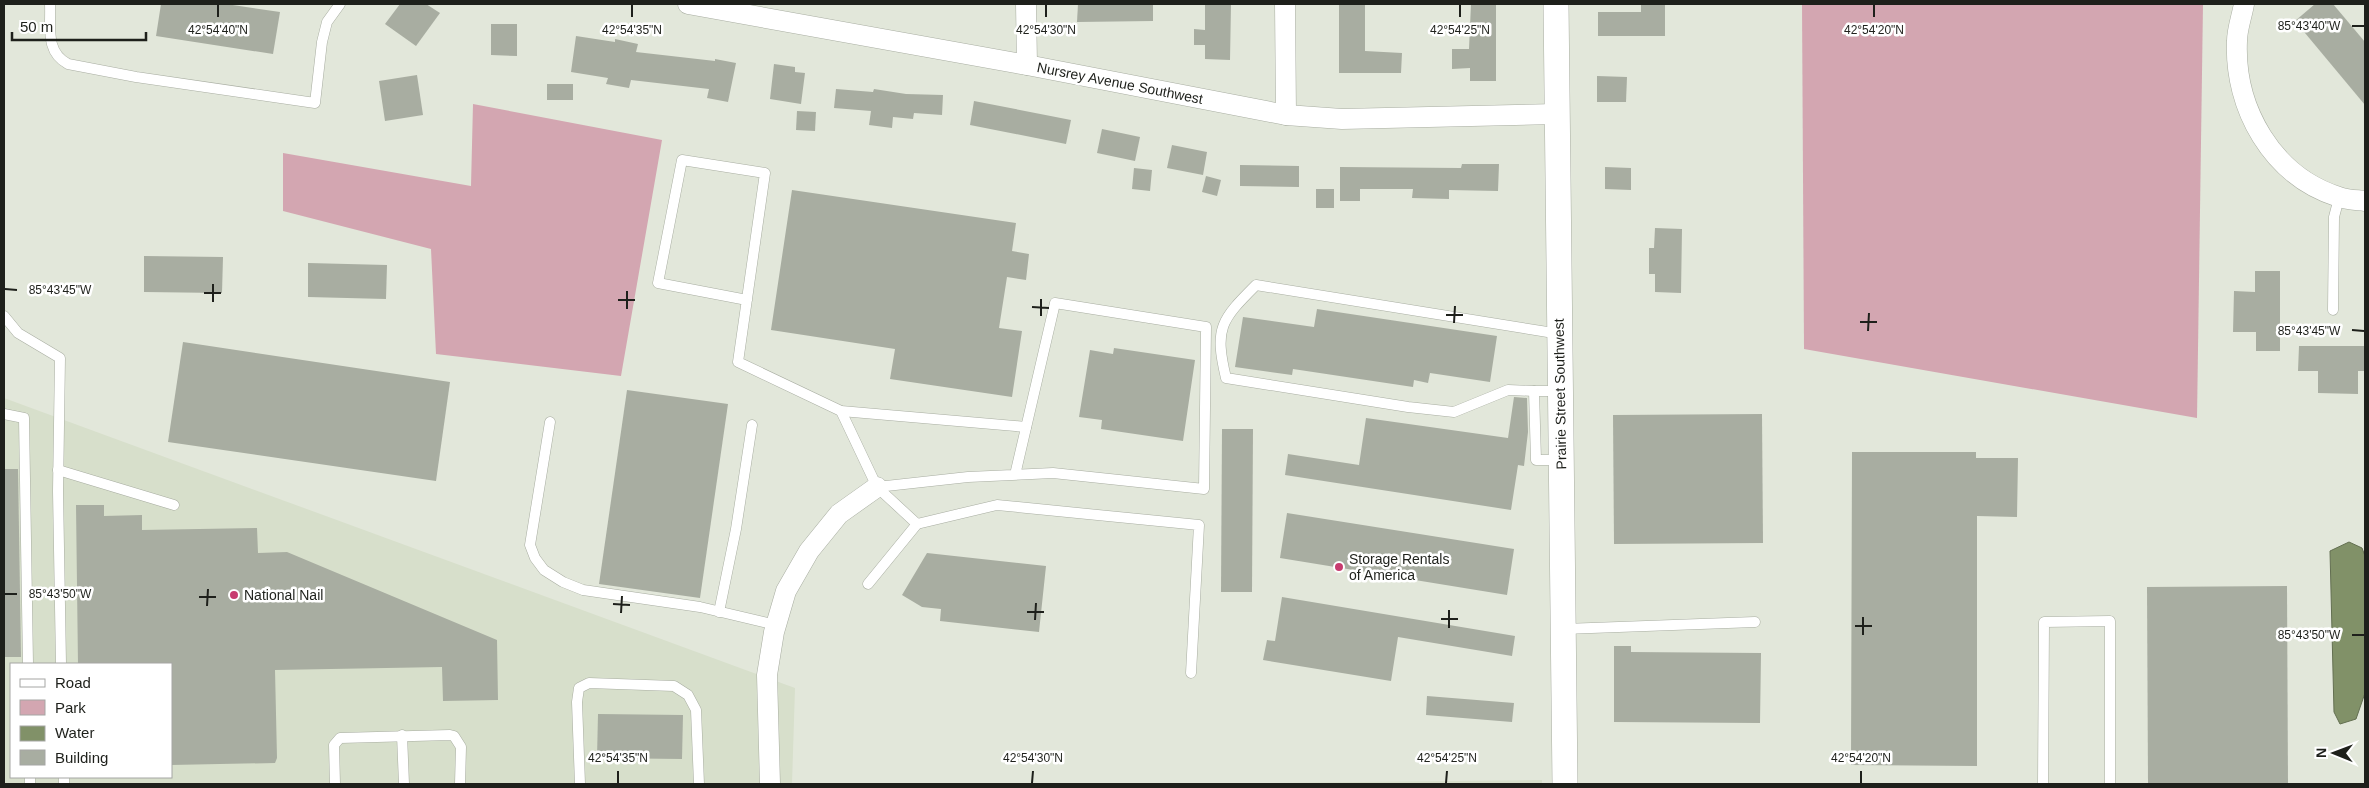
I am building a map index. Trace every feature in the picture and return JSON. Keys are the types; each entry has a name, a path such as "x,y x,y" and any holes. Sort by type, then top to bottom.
{"street":[{"name":"Nursrey Avenue Southwest","path":"688,4 750,9 1286,115 1342,119 1556,114"},
{"path":"1026,4 1026,65"},
{"path":"1285,4 1286,115"},
{"name":"Prairie Street Southwest","path":"1556,4 1565,784"},
{"path":"2244,4 2237,39 2237,63 2246,109 2257,130 2272,151 2294,173 2313,186 2339,198 2365,201"},
{"path":"770,784 767,675 776,625 786,591 809,551 839,514 877,487"}],"lane":[{"path":"50,4 52,48 58,59 68,64 136,77 315,103 322,42 327,22 340,4"},
{"path":"747,300 658,283 682,160 765,173 747,300 738,362 841,411 1026,427"},
{"path":"2334,310 2334,217 2339,198"},
{"path":"1560,334 1256,285 1230,310 1222,329 1219,348 1226,378 1408,407 1454,412 1508,390 1560,391"},
{"path":"1015,475 1055,303 1222,329"},
{"path":"4,316 18,334 60,358 58,470 62,663"},
{"path":"877,487 968,477 1053,473 1204,489 1206,327"},
{"path":"1534,391 1536,460 1561,460"},
{"path":"841,411 877,487 917,524"},
{"path":"4,414 24,418 28,663"},
{"path":"550,422 530,545 535,558 544,570 562,582 583,590 719,612 776,625"},
{"path":"719,612 736,529 752,425"},
{"path":"58,470 174,505"},
{"path":"868,584 917,524 997,505 1200,525 1191,673"},
{"path":"2043,784 2044,622 2110,621 2110,784"},
{"path":"1563,629 1755,622"},
{"path":"580,784 576,702 579,688 589,683 674,686 688,695 696,710 699,784"},
{"path":"335,784 336,741 347,736 402,735 454,736 461,747 460,784"},
{"path":"402,735 404,784"}],"shaded area":[{"path":"4,398 795,688 792,784 4,784"},
{"path":"1542,780 1542,784 1171,784"}],"green space":[{"path":"1802,4 2203,4 2197,418 1804,349"},
{"path":"473,104 662,140 621,376 436,354 431,249 283,211 283,153 471,186"}],"water":[{"path":"2349,542 2362,548 2365,556 2365,693 2356,719 2340,724 2334,712 2330,551"}],"building":[{"path":"161,4 226,4 280,12 273,54 156,36"},
{"path":"400,4 426,4 440,13 416,46 385,24"},
{"path":"1078,4 1153,4 1153,21 1077,22"},
{"path":"1205,4 1231,4 1230,60 1205,59 1205,45 1194,45 1194,29 1205,30"},
{"path":"1339,4 1365,4 1365,51 1402,53 1401,73 1339,73"},
{"path":"1471,4 1496,4 1496,81 1470,81 1470,68 1452,69 1452,49 1469,49"},
{"path":"1641,4 1665,4 1665,36 1598,36 1598,12 1641,12"},
{"path":"2315,4 2333,4 2365,42 2365,105 2295,21"},
{"path":"491,24 517,24 517,56 491,55"},
{"path":"576,36 615,42 615,39 638,44 636,52 715,61 715,59 736,63 728,102 707,98 709,89 631,80 629,88 606,84 608,78 571,72"},
{"path":"774,64 795,67 795,72 805,73 801,104 770,99"},
{"path":"417,75 423,115 385,121 379,81"},
{"path":"1597,76 1627,77 1626,102 1597,102"},
{"path":"547,84 573,84 573,100 547,100"},
{"path":"836,89 873,92 874,89 906,94 943,95 942,115 914,113 913,119 893,117 892,128 869,125 871,111 834,108"},
{"path":"974,101 1071,120 1066,144 970,125"},
{"path":"797,111 816,112 815,131 796,130"},
{"path":"1102,129 1140,137 1135,161 1097,153"},
{"path":"1172,145 1207,152 1203,175 1167,168"},
{"path":"1462,164 1499,164 1498,191 1449,190 1449,199 1412,198 1413,189 1360,189 1360,201 1340,201 1340,167 1461,168"},
{"path":"1240,165 1299,166 1299,187 1240,186"},
{"path":"1605,167 1631,168 1631,190 1605,189"},
{"path":"1134,168 1152,170 1150,191 1132,189"},
{"path":"1206,176 1221,180 1217,196 1202,192"},
{"path":"1316,189 1334,189 1334,208 1316,208"},
{"path":"792,190 1016,223 1012,251 1029,254 1026,280 1007,277 999,328 1022,331 1012,397 890,379 895,349 771,330"},
{"path":"1655,228 1682,229 1681,293 1655,292 1655,274 1649,274 1649,248 1654,248"},
{"path":"144,256 223,257 222,293 144,292"},
{"path":"308,263 387,265 386,299 308,297"},
{"path":"2255,271 2280,271 2280,351 2256,351 2256,332 2233,332 2234,291 2255,292"},
{"path":"1317,309 1497,336 1490,382 1430,373 1428,383 1414,380 1413,387 1293,369 1292,375 1235,367 1243,317 1314,327"},
{"path":"183,342 450,382 436,481 168,442"},
{"path":"2299,346 2365,346 2365,371 2358,371 2358,394 2318,393 2318,371 2298,371"},
{"path":"1114,348 1195,360 1183,441 1101,429 1102,420 1079,417 1090,350 1113,354"},
{"path":"627,390 728,404 700,598 599,584"},
{"path":"1514,397 1527,398 1528,432 1524,466 1518,465 1511,510 1285,475 1288,454 1359,465 1366,418 1508,438"},
{"path":"1762,414 1763,543 1614,544 1613,415"},
{"path":"1222,429 1253,429 1252,592 1221,592"},
{"path":"1852,452 1976,452 1976,458 2018,458 2017,517 1977,516 1977,766 1851,765"},
{"path":"4,469 18,469 21,657 4,657"},
{"name":"National Nail","path":"76,505 104,505 104,516 142,515 142,530 257,528 258,553 287,552 497,640 498,700 443,701 442,667 275,670 277,758 275,763 172,765 172,663 78,663"},
{"path":"1287,513 1514,549 1507,595 1280,558"},
{"path":"927,553 1046,566 1039,632 940,621 941,609 922,607 902,595"},
{"path":"2287,586 2288,784 2148,784 2147,587"},
{"path":"1282,597 1515,636 1512,656 1398,637 1391,681 1263,660 1267,640 1275,641"},
{"path":"1614,646 1631,646 1631,652 1761,653 1760,723 1614,722"},
{"path":"1427,696 1514,703 1512,722 1426,715"},
{"path":"598,714 683,715 682,759 597,758"}],"place":[{"name":"Storage Rentals of America","path":"1339,567"},
{"name":"National Nail","path":"234,595"}]}
